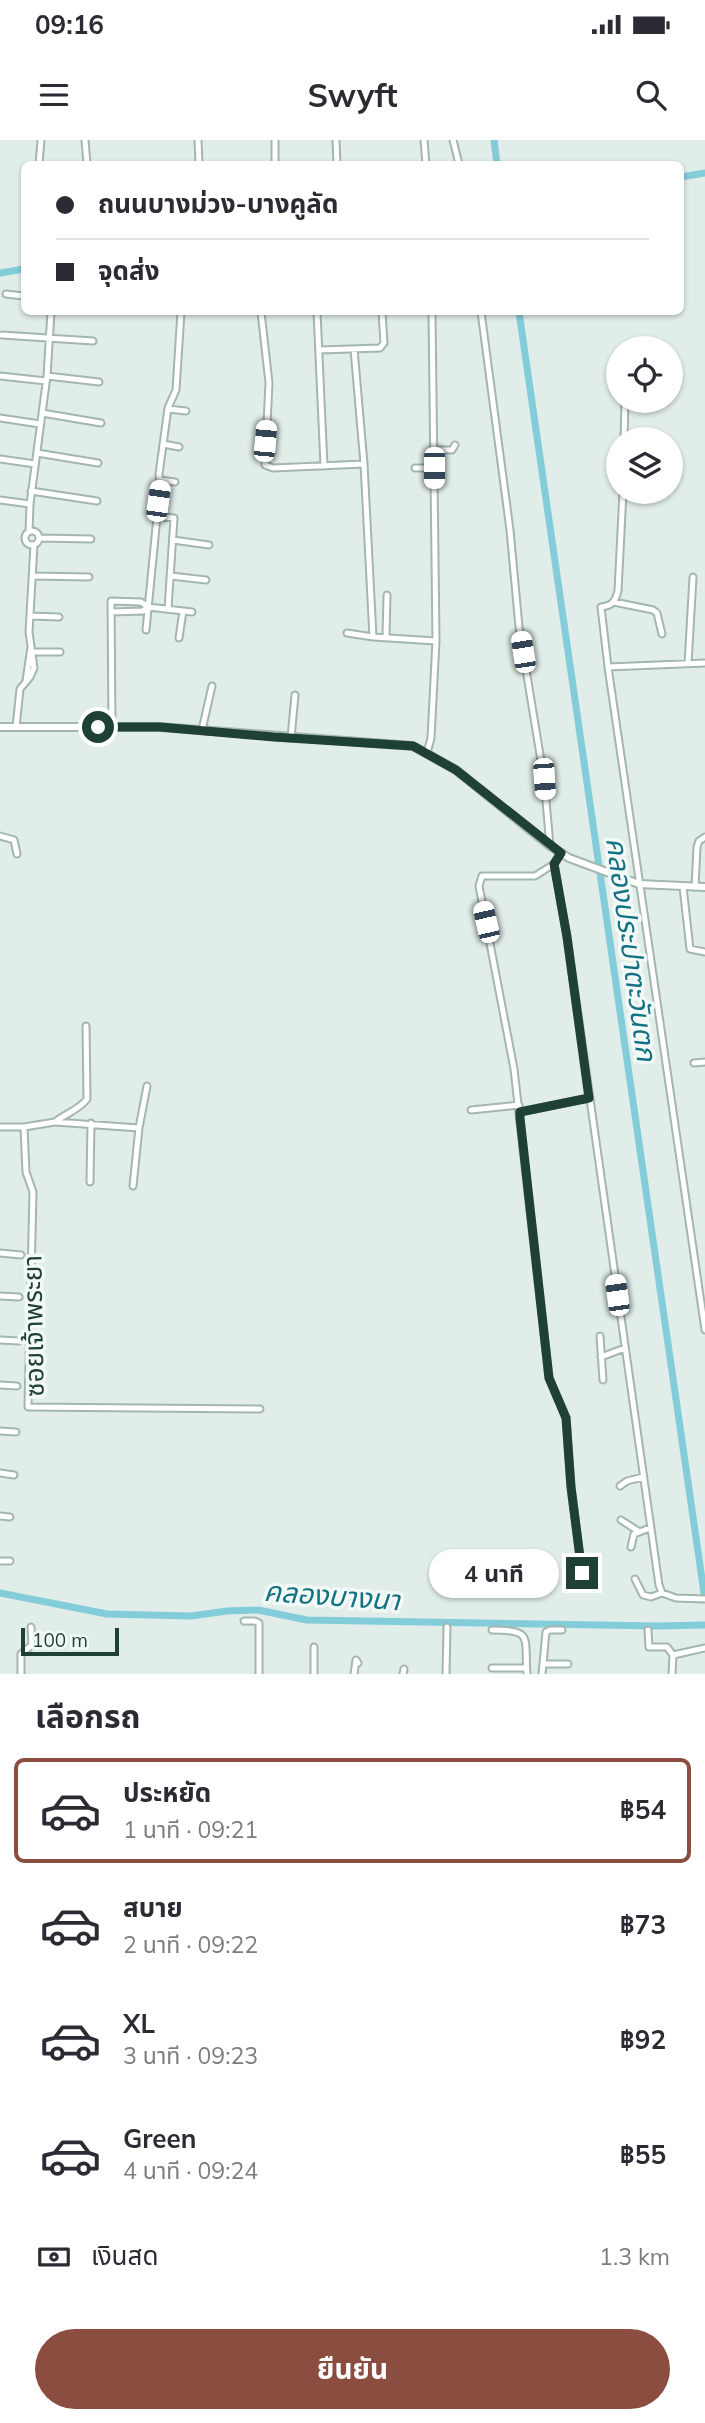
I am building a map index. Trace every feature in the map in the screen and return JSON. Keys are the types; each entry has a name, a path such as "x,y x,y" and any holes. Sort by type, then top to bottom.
{"street":[{"path":"39,161 41,140"},
{"path":"85,140 87,161"},
{"path":"198,140 199,161"},
{"path":"275,140 275,161"},
{"path":"336,140 337,161"},
{"path":"424,140 426,161"},
{"path":"453,140 458,161"},
{"path":"6,294 21,296"},
{"path":"34,545 26,541 47,378 51,315"},
{"path":"146,630 163,444 168,410 176,390 181,315"},
{"path":"261,315 269,383 265,465 270,468 364,464"},
{"path":"317,315 324,466"},
{"path":"319,350 382,346 382,315"},
{"path":"427,752 431,738 436,641 432,315"},
{"path":"481,315 510,530 519,627 544,779 550,846"},
{"path":"2,335 93,341"},
{"path":"354,349 364,464 373,637"},
{"path":"0,376 99,382"},
{"path":"168,410 186,411"},
{"path":"42,413 101,423"},
{"path":"0,418 40,424"},
{"path":"163,444 179,447"},
{"path":"434,450 452,450 455,445"},
{"path":"37,453 98,463"},
{"path":"0,459 35,464"},
{"path":"415,468 434,468"},
{"path":"160,480 175,482"},
{"path":"31,491 97,501"},
{"path":"0,500 30,504"},
{"path":"622,504 619,586 614,602 601,607 626,781 636,883 705,1330"},
{"path":"156,516 174,518 168,609"},
{"path":"29,532 35,532 39,537 92,539"},
{"path":"16,727 19,695 34,668 31,616 34,545 39,537"},
{"path":"173,540 209,545"},
{"path":"33,576 89,577"},
{"path":"171,576 206,580"},
{"path":"688,664 693,577"},
{"path":"386,638 387,595"},
{"path":"112,727 111,601 141,602 148,607 192,612"},
{"path":"614,602 657,612 662,634"},
{"path":"111,612 143,611 148,607"},
{"path":"179,638 183,611"},
{"path":"31,616 60,617"},
{"path":"347,633 436,641"},
{"path":"31,651 60,652"},
{"path":"608,667 705,663"},
{"path":"202,730 212,686"},
{"path":"291,738 295,695"},
{"path":"0,727 202,730 404,744 427,752 456,770 550,846 569,858 636,883 705,887"},
{"path":"0,836 15,841 17,854"},
{"path":"695,887 697,847 699,841 705,837"},
{"path":"561,853 554,864 535,876 486,876 480,880 480,894 514,1066 549,1378 566,1418 571,1487 582,1573"},
{"path":"554,864 567,937 650,1528 662,1592"},
{"path":"682,887 690,949 705,952"},
{"path":"55,1122 84,1104 87,1099 86,1026"},
{"path":"694,1063 705,1062"},
{"path":"133,1186 146,1086"},
{"path":"471,1110 520,1108 589,1098"},
{"path":"0,1127 24,1127 55,1122 139,1128"},
{"path":"90,1182 91,1123"},
{"name":"ซอยเจ้าพระยา","path":"24,1127 26,1172 33,1192 28,1407 260,1409"},
{"path":"0,1253 20,1255"},
{"path":"0,1296 19,1297"},
{"path":"600,1336 603,1380"},
{"path":"0,1340 19,1341"},
{"path":"601,1357 625,1348"},
{"path":"0,1385 18,1386"},
{"path":"0,1431 16,1432"},
{"path":"0,1473 14,1475"},
{"path":"620,1486 631,1479 643,1477"},
{"path":"0,1516 10,1517"},
{"path":"621,1520 638,1531"},
{"path":"631,1547 632,1537 638,1531 650,1528"},
{"path":"0,1561 10,1561"},
{"path":"635,1579 643,1595 651,1597 662,1592 676,1598 705,1599"},
{"path":"244,1621 255,1620 259,1623 259,1674"},
{"path":"446,1674 447,1626"},
{"path":"21,1674 22,1654 32,1645 31,1627"},
{"path":"542,1674 546,1632 550,1629 562,1630"},
{"path":"492,1630 518,1630 522,1633 527,1671 492,1668"},
{"path":"648,1630 649,1647 667,1647 673,1655 672,1674"},
{"path":"314,1647 314,1674"},
{"path":"673,1655 705,1647"},
{"path":"543,1664 568,1664"}],"waterway":[{"name":"คลองประปาตะวันตก","path":"494,140 497,161"},
{"path":"684,176 705,173"},
{"path":"0,273 21,270"},
{"name":"คลองประปาตะวันตก","path":"519,315 704,1593"},
{"name":"คลองบางนา","path":"0,1593 107,1614 191,1616 258,1610 307,1620 705,1625"}],"route":[{"path":"98,727 160,727 413,746 456,770 561,853 554,864 589,1098 520,1112 520,1118 543,1335 551,1386 562,1404 566,1418 571,1487 582,1573"}]}
